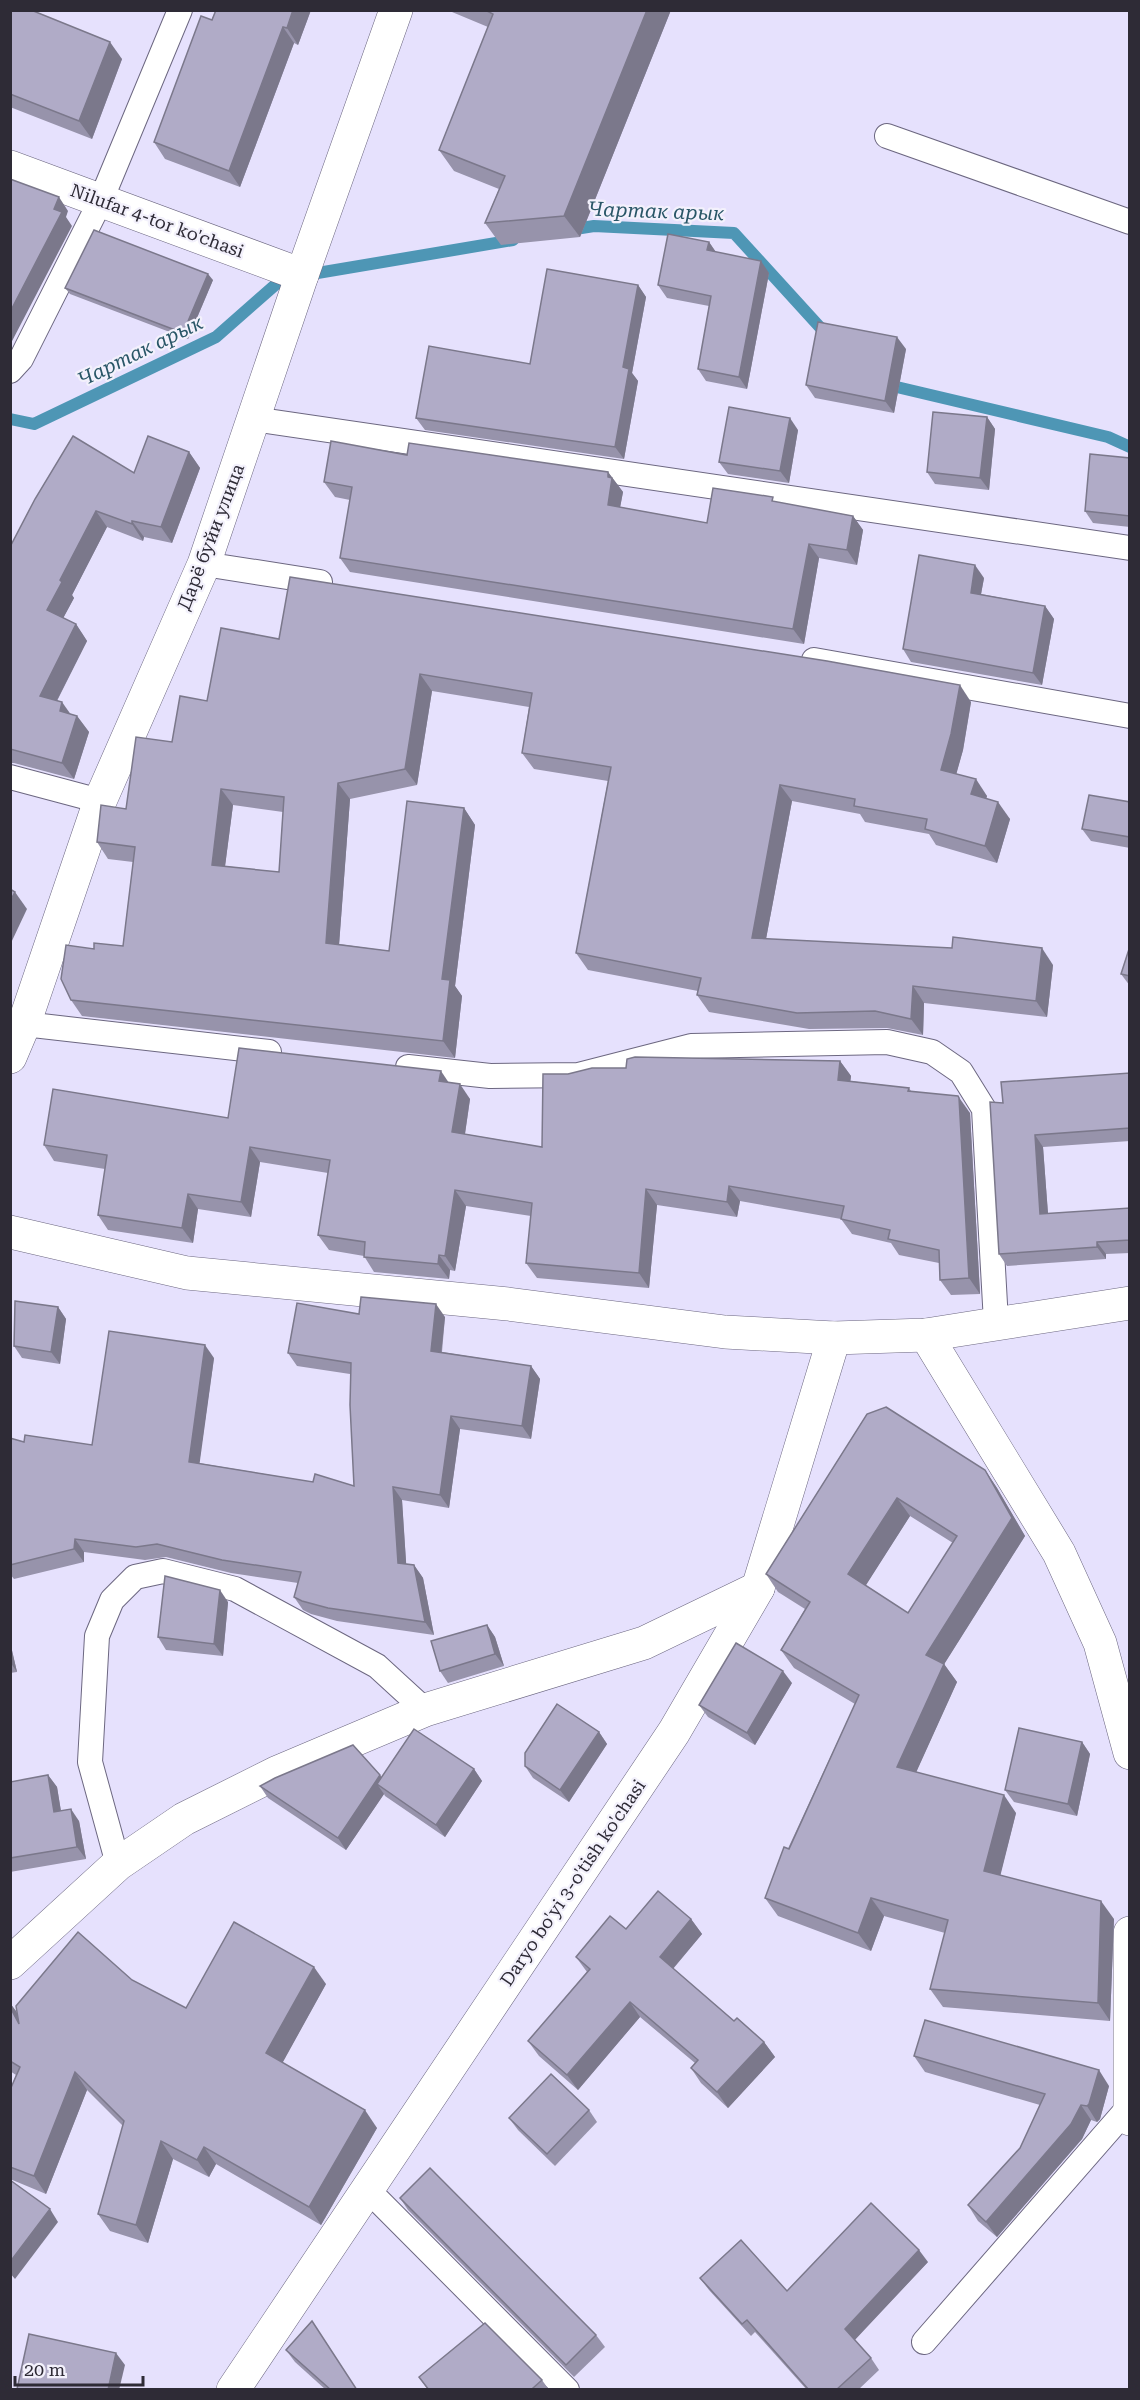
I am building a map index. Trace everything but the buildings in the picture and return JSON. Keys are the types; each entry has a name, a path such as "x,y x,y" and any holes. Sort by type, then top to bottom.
{"street":[{"name":"Дарё буйи улица","path":"10,1057 24,1024 100,801 204,564 396,10"},
{"name":"Nilufar 4-tor ko'chasi","path":"10,166 303,275"},
{"path":"10,1232 187,1273 508,1304 725,1332 834,1338 926,1335 996,1322 1130,1303"},
{"path":"926,1335 1059,1553 1100,1643 1130,1753"},
{"name":"Daryo bo'yi 3-o'tish ko'chasi","path":"234,2390 674,1732 758,1588 834,1338"},
{"path":"10,1963 118,1864 184,1819 255,1783 425,1710 644,1643 758,1588"},
{"path":"1129,2113 1130,1933"}],"lane":[{"path":"10,371 21,359 101,200 172,13"},
{"path":"887,136 1130,222"},
{"path":"254,419 1130,548"},
{"path":"204,564 346,586"},
{"path":"796,657 1130,716"},
{"path":"10,777 100,801"},
{"path":"24,1024 292,1054"},
{"path":"385,1065 490,1077 578,1075 691,1046 886,1042 932,1052 961,1072 984,1109 996,1322"},
{"path":"118,1864 90,1762 98,1636 112,1600 135,1577 163,1571 236,1589 377,1666 425,1710"},
{"path":"924,2342 1129,2113"},
{"path":"367,2189 567,2390"}],"waterway":[{"name":"Чартак арык","path":"569,230 594,226 734,233 827,335"},
{"name":"Чартак арык","path":"10,419 34,424 216,337 282,279 513,240"},
{"name":"Чартак арык","path":"884,384 1108,437 1130,447"}]}
